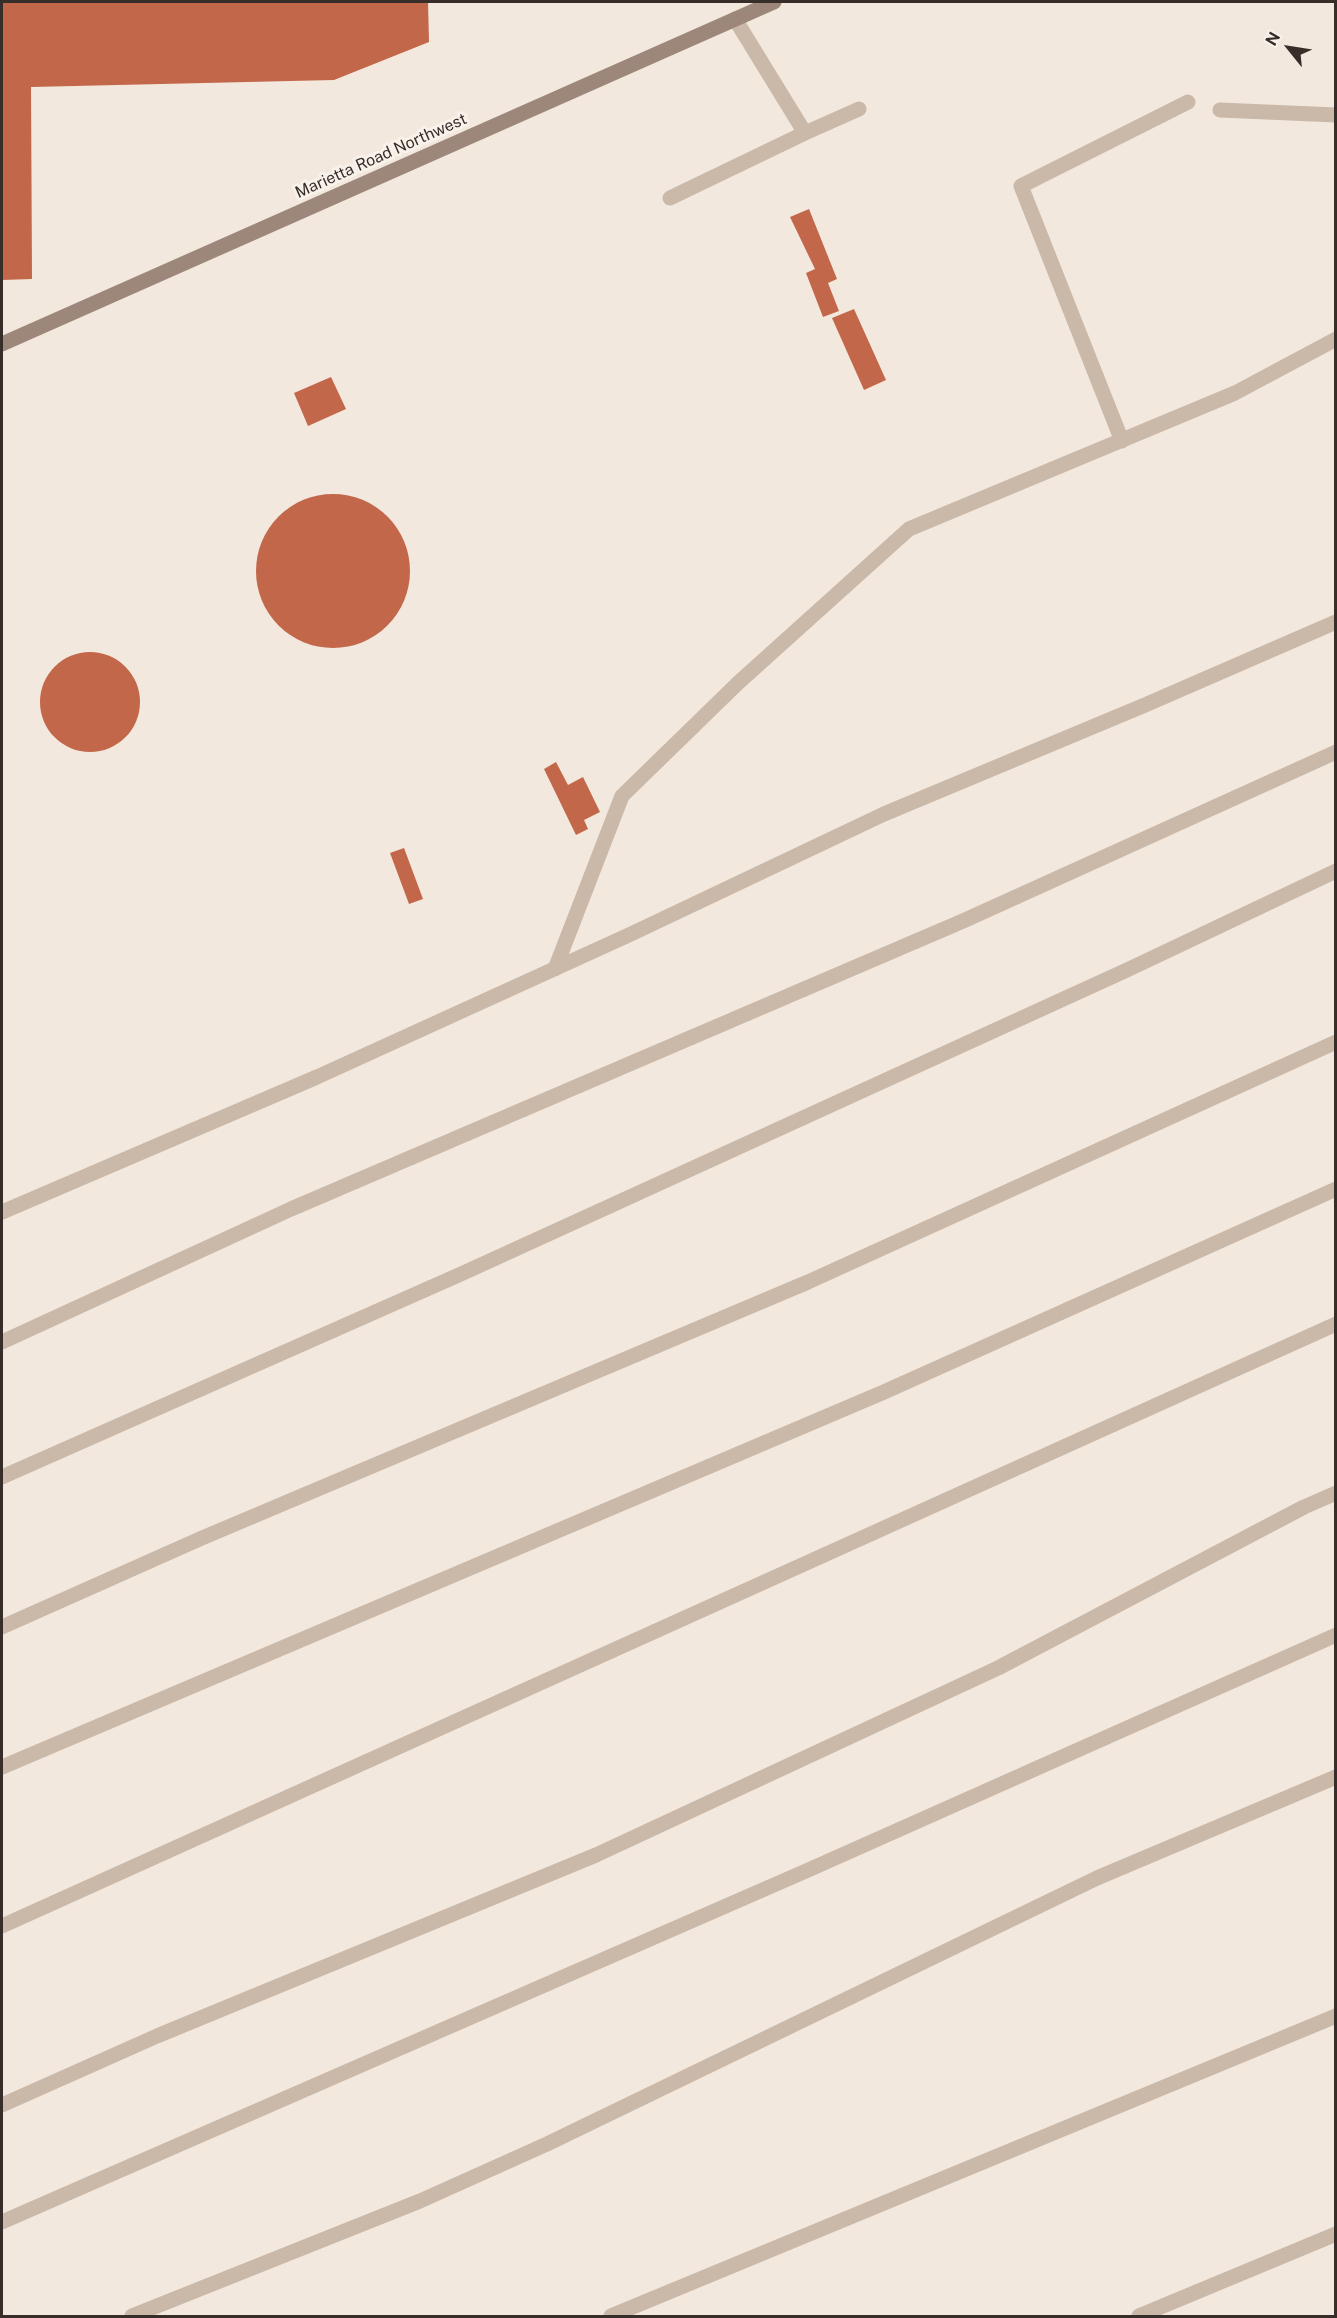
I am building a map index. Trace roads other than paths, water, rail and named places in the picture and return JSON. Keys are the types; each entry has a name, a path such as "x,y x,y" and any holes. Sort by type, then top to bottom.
{"street":[{"name":"Marietta Road Northwest","path":"2,344 774,2"}],"lane":[{"path":"735,19 805,133"},
{"path":"1122,441 1021,186 1188,102"},
{"path":"670,198 859,109"},
{"path":"1220,110 1335,115"},
{"path":"555,969 622,796 738,683 909,529 1235,393 1335,339"},
{"path":"2,1212 317,1077 555,969 884,814 1145,705 1335,621"},
{"path":"2,1342 291,1209 963,921 1335,752"},
{"path":"2,1478 461,1274 1116,975 1335,871"},
{"path":"2,1627 201,1538 808,1282 1335,1042"},
{"path":"2,1767 884,1392 1335,1189"},
{"path":"2,1926 1335,1324"},
{"path":"2,2105 157,2036 596,1855 998,1668 1304,1506 1335,1493"},
{"path":"2,2222 806,1871 1335,1635"},
{"path":"132,2316 420,2201 547,2144 1097,1878 1335,1777"},
{"path":"611,2316 1335,2016"},
{"path":"1139,2316 1335,2234"}]}
